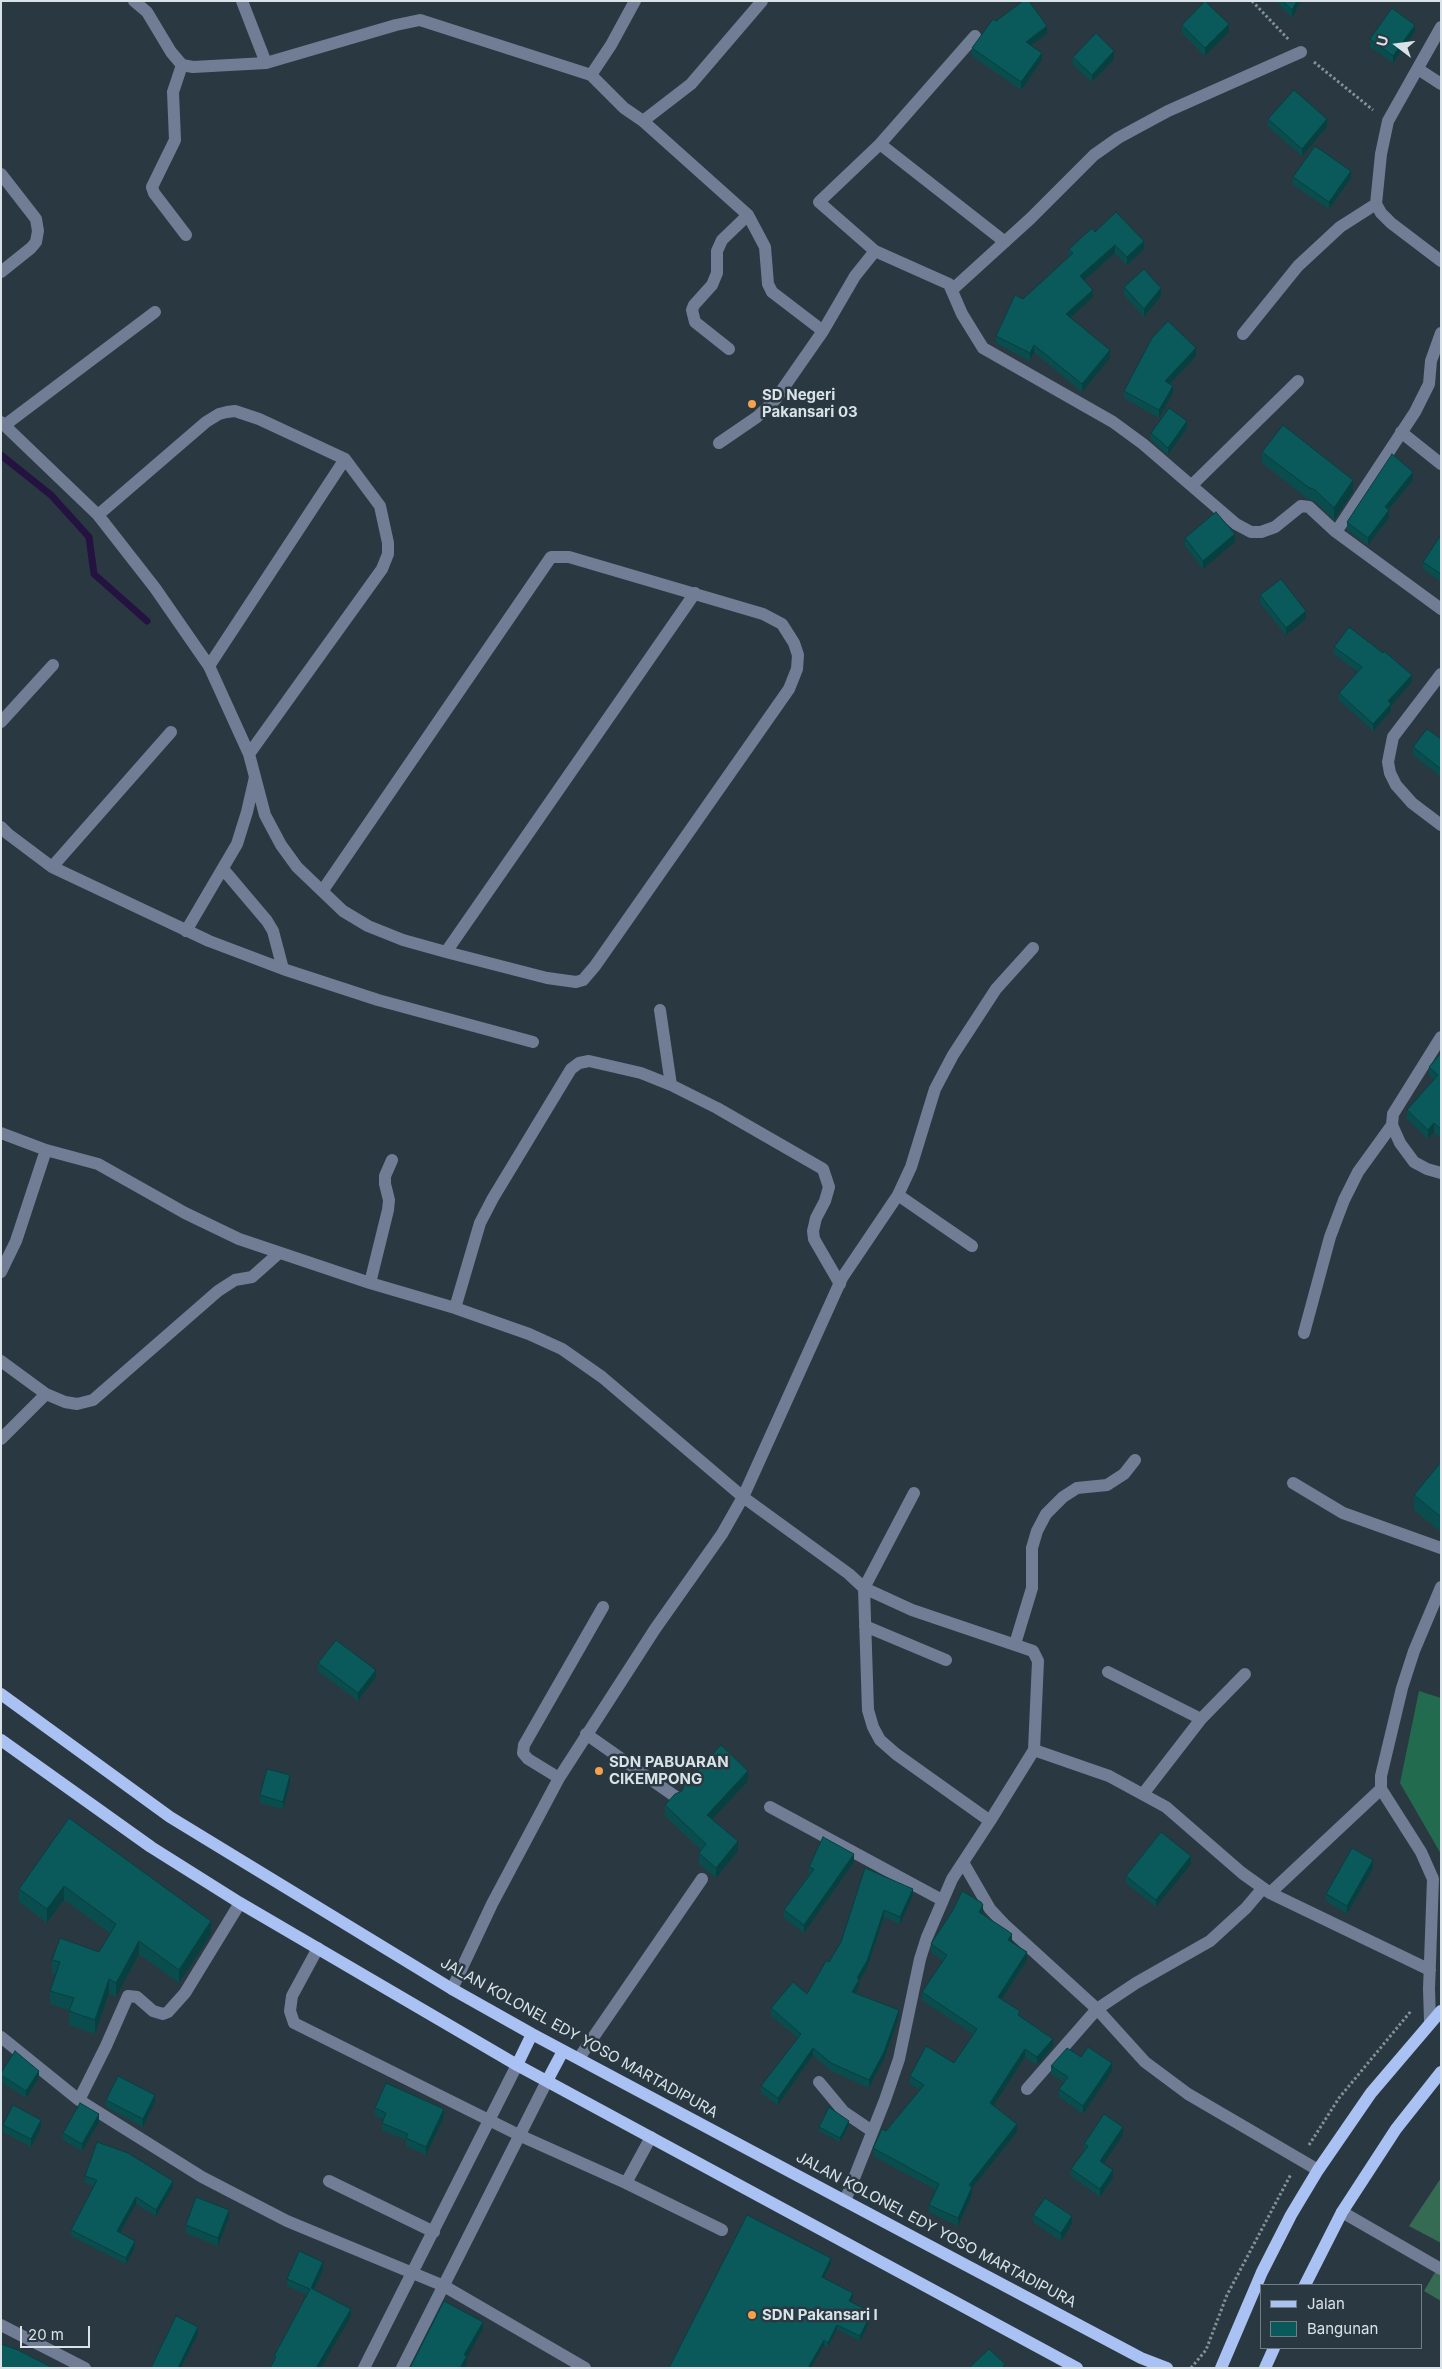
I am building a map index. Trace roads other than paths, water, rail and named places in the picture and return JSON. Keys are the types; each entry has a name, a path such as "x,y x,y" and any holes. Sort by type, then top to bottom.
{"main road":[{"name":"JALAN KOLONEL EDY YOSO MARTADIPURA","path":"1,1694 170,1817 452,1989 532,2034 1141,2358 1167,2368"},
{"path":"1,1740 152,1847 240,1903 517,2065 1076,2368"},
{"path":"1221,2368 1262,2272 1291,2215 1318,2170 1371,2094 1430,2021 1441,2011"},
{"path":"517,2065 532,2034"},
{"path":"548,2081 563,2050"},
{"path":"1306,2284 1342,2212 1396,2129 1441,2072"},
{"path":"1265,2368 1274,2349"}],"street":[{"path":"134,1 147,12 171,52 182,65 193,67 266,62 420,20 591,75 624,108 643,121 748,215 765,247 768,284 772,292 823,331"},
{"path":"242,1 266,62"},
{"path":"591,75 611,45 635,1"},
{"path":"643,121 690,84 762,1"},
{"path":"1441,27 1388,121 1381,154 1376,204 1381,213 1391,223 1441,261"},
{"path":"975,36 880,144 819,202 875,251 949,284 953,289 962,314 983,348 1113,422 1143,444 1236,524 1251,532 1261,532 1275,527 1297,508 1305,506 1336,532 1441,609"},
{"path":"953,289 1005,242 1094,155 1118,138 1168,111 1301,52"},
{"path":"182,65 173,92 174,140 152,188 186,235"},
{"path":"1418,69 1441,84"},
{"path":"880,144 1005,242"},
{"path":"1,174 36,219 38,231 36,242 31,248 1,272"},
{"path":"1243,334 1298,266 1340,227 1376,204"},
{"path":"729,349 695,322 692,310 694,304 712,285 717,273 717,251 722,240 748,215"},
{"path":"719,443 757,417 775,400 823,331 855,276 875,251"},
{"path":"155,312 3,424 98,515 155,588 209,666 250,754 265,815 281,845 297,867 343,911 368,926 403,940 540,976 569,981 583,980 595,966 789,689 797,669 798,654 794,643 782,624 763,614 569,557 551,557 323,890"},
{"path":"1336,532 1415,412 1429,384 1431,361 1441,333"},
{"path":"1192,485 1298,381"},
{"path":"98,515 206,422 219,414 235,411 345,459 380,506 387,532 388,554 382,569 250,754"},
{"path":"1402,432 1441,464"},
{"path":"209,666 345,459"},
{"path":"446,952 695,593"},
{"path":"1,722 53,665"},
{"path":"1441,674 1393,737 1388,762 1390,773 1396,785 1412,803 1441,825"},
{"path":"52,867 171,732"},
{"path":"186,930 237,844 247,812 255,773"},
{"path":"1,827 52,867 186,930 283,970 378,1000 533,1042"},
{"path":"223,869 267,921 273,931 283,970"},
{"path":"452,1989 492,1904 559,1778 655,1629 722,1534 743,1497 840,1284 858,1252 889,1211 898,1195 911,1167 935,1089 973,1022 996,989 1033,948"},
{"path":"660,1010 672,1085"},
{"path":"1304,1333 1336,1220 1344,1200 1358,1172 1392,1125 1394,1114 1441,1037"},
{"path":"456,1308 480,1223 492,1198 571,1069 579,1063 589,1061 641,1073 672,1085 717,1108 823,1169 829,1187 826,1201 816,1218 813,1231 814,1239 840,1284"},
{"path":"1392,1125 1400,1143 1414,1162 1427,1170 1441,1173"},
{"path":"1,1133 46,1150 98,1164 185,1213 239,1239 370,1283 456,1308 529,1334 562,1350 602,1377 743,1497 849,1574 864,1588 912,1610 1033,1651 1038,1661 1034,1750 964,1864 952,1879 942,1900 920,1959 899,2059 845,2201"},
{"path":"1,1272 16,1241 46,1150"},
{"path":"370,1283 388,1210 389,1200 385,1176 392,1160"},
{"path":"898,1195 972,1246"},
{"path":"1,1361 46,1394 66,1402 78,1404 93,1400 218,1291 235,1280 252,1277 279,1253"},
{"path":"1,1439 46,1394"},
{"path":"1015,1644 1032,1588 1032,1548 1037,1531 1046,1514 1077,1488 1107,1485 1124,1474 1135,1460"},
{"path":"1293,1483 1343,1514 1441,1548"},
{"path":"914,1493 864,1588 868,1710 880,1740 896,1754 990,1821"},
{"path":"1430,2021 1433,1879 1421,1852 1381,1789 1381,1776 1402,1688 1414,1651 1441,1587"},
{"path":"559,1778 528,1759 523,1753 524,1745 603,1607"},
{"path":"865,1626 946,1660"},
{"path":"1108,1672 1201,1719"},
{"path":"1143,1794 1201,1719 1246,1674"},
{"path":"586,1734 676,1797"},
{"path":"1034,1750 1109,1776 1143,1794 1166,1807 1267,1891 1430,1970"},
{"path":"1027,2089 1097,2009 1136,1983 1210,1941 1381,1789"},
{"path":"770,1807 942,1900"},
{"path":"964,1864 996,1915 1097,2009 1146,2062 1188,2094 1318,2170"},
{"path":"579,2058 702,1879"},
{"path":"79,2100 106,2046 125,1999 128,1996 137,1997 153,2011 163,2014 168,2012 185,1993 240,1903"},
{"path":"318,1948 292,1996 290,2011 294,2023 521,2136 626,2183 722,2230"},
{"path":"1,2037 79,2100 202,2178 287,2221 444,2286 586,2368"},
{"path":"364,2368 517,2065"},
{"path":"402,2368 548,2081"},
{"path":"818,2082 844,2112 872,2131"},
{"path":"626,2183 651,2137"},
{"path":"330,2181 434,2232"},
{"path":"1342,2212 1441,2270"},
{"path":"1,2325 85,2368"}],"waterway":[{"path":"1,455 51,495 89,537 94,574 147,621"}],"place":[{"name":"SD Negeri Pakansari 03","path":"752,404"},
{"name":"SDN PABUARAN CIKEMPONG","path":"599,1771"},
{"name":"SDN Pakansari I","path":"752,2315"}]}
